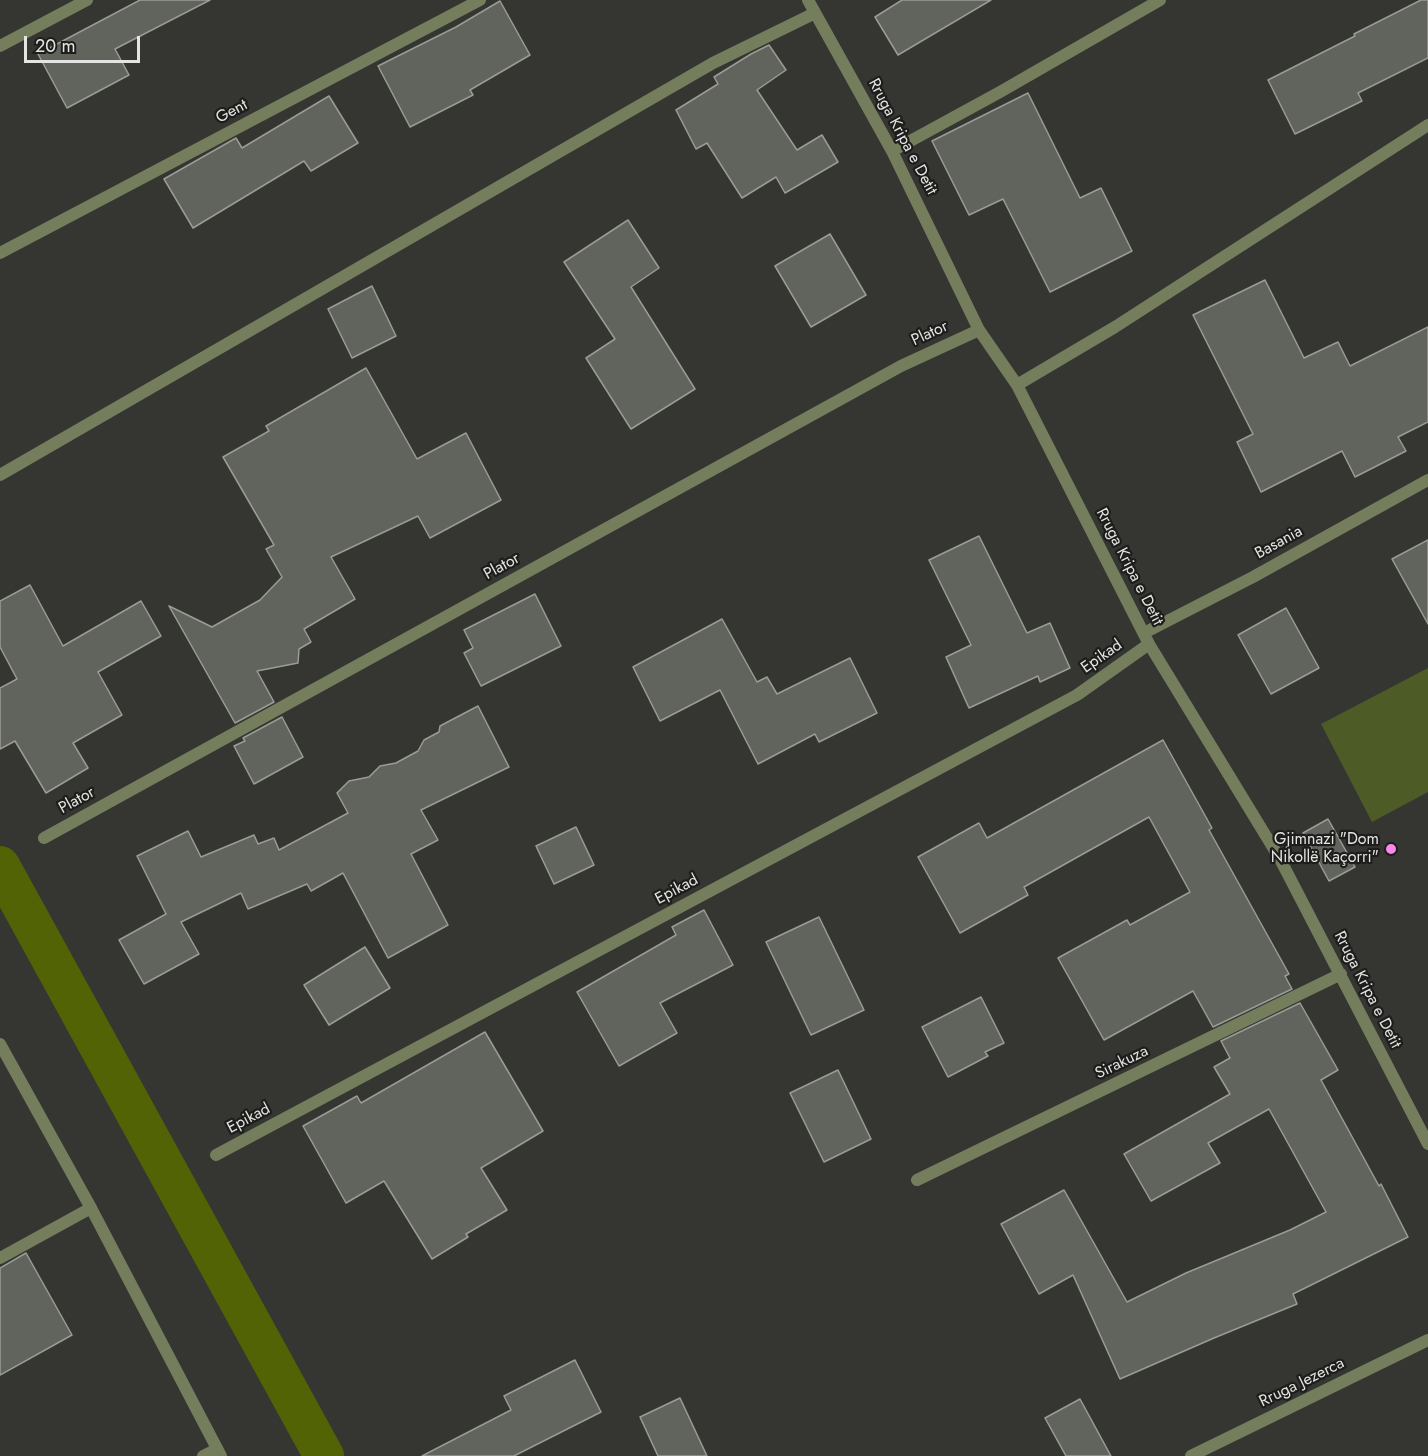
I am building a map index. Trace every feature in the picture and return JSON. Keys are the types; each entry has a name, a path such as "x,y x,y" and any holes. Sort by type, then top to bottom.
{"street":[{"path":"0,46 87,0"},
{"name":"Gent","path":"0,253 480,0"},
{"name":"Rruga Kripa e Detit","path":"808,0 892,151 979,330 1017,385 1146,638 1280,859 1428,1144"},
{"path":"892,151 1160,0"},
{"path":"0,475 714,63 816,13"},
{"path":"1017,385 1115,327 1428,125"},
{"name":"Plator","path":"44,838 901,366 979,330"},
{"name":"Basania","path":"1146,638 1428,480"},
{"name":"Epikad","path":"216,1155 1077,695 1146,638"},
{"name":"Sirakuza","path":"917,1180 1341,974"},
{"path":"0,1044 91,1208 219,1452 203,1456"},
{"path":"0,1258 91,1208"},
{"name":"Rruga Jezerca","path":"1191,1456 1428,1340"}],"green space":[{"path":"1428,668 1428,792 1372,822 1321,724"}],"building":[{"path":"140,0 210,0 115,49 129,75 67,108 38,54"},
{"path":"902,0 991,0 898,55 875,17"},
{"path":"1421,0 1428,0 1428,58 1358,93 1362,101 1295,134 1268,80"},
{"path":"500,1 530,55 470,90 473,95 410,127 378,66 456,27"},
{"path":"769,45 786,70 757,90 797,150 822,135 838,162 785,193 776,177 742,198 707,143 696,149 676,110 718,84 714,77"},
{"path":"1028,93 1080,198 1101,188 1132,251 1050,292 1003,199 969,215 932,141"},
{"path":"329,96 358,143 311,171 304,161 193,228 164,179 236,138 242,148"},
{"path":"628,220 659,268 631,287 695,389 631,429 586,358 615,339 564,262"},
{"path":"830,234 866,295 811,327 775,266"},
{"path":"1265,280 1304,358 1338,342 1350,366 1428,327 1428,422 1398,437 1406,451 1355,477 1342,451 1261,492 1237,442 1253,434 1193,315"},
{"path":"372,286 396,336 352,358 328,309"},
{"path":"366,368 417,459 466,433 501,500 430,538 418,516 331,557 355,599 304,629 311,642 299,649 298,663 257,671 274,702 235,723 169,606 212,627 260,600 282,577 266,549 274,545 223,457 269,431 266,426"},
{"path":"979,536 1027,633 1050,623 1070,668 1040,682 1038,676 969,708 946,657 971,645 929,560"},
{"path":"1428,540 1428,624 1392,559"},
{"path":"30,585 63,646 141,601 161,636 98,672 122,715 73,743 88,768 46,793 15,741 0,749 0,688 17,679 0,647 0,601"},
{"path":"535,594 561,646 481,686 464,653 473,648 464,630"},
{"path":"1286,608 1319,668 1271,694 1238,635"},
{"path":"722,619 757,682 767,677 777,694 850,658 877,713 819,742 815,734 758,764 720,690 660,721 633,667"},
{"path":"478,706 509,767 421,810 438,840 411,854 448,925 388,958 343,873 311,891 307,884 248,909 241,893 181,922 199,954 144,984 119,940 166,914 137,856 188,831 201,857 254,835 258,844 274,838 279,850 348,813 337,793 349,781 369,777 380,766 396,763 418,751 424,740 439,732 440,726"},
{"path":"282,717 303,757 254,784 234,746 245,741 243,738"},
{"path":"1163,740 1212,828 1209,830 1289,974 1285,976 1292,989 1213,1027 1193,991 1104,1040 1058,958 1127,920 1130,925 1190,892 1149,817 1024,887 1028,895 960,933 918,857 979,823 987,838"},
{"path":"1328,819 1355,867 1329,881 1303,833"},
{"path":"576,827 594,865 554,884 536,846"},
{"path":"704,910 733,965 660,1003 677,1033 619,1066 577,992 676,935 672,927"},
{"path":"819,917 864,1010 811,1035 766,942"},
{"path":"365,947 390,988 329,1025 304,985"},
{"path":"981,997 1004,1043 985,1052 988,1056 948,1077 922,1027"},
{"path":"1300,1003 1338,1070 1321,1080 1379,1186 1381,1184 1408,1237 1293,1294 1297,1304 1120,1379 1073,1275 1039,1294 1001,1224 1064,1190 1127,1302 1186,1273 1290,1230 1326,1212 1269,1109 1208,1143 1220,1163 1151,1201 1124,1154 1230,1094 1214,1067 1230,1058 1221,1041"},
{"path":"485,1032 543,1131 481,1168 507,1210 466,1234 468,1237 432,1259 384,1181 346,1203 303,1126 357,1096 361,1103"},
{"path":"838,1070 871,1139 824,1162 790,1093"},
{"path":"26,1253 72,1335 0,1375 0,1268"},
{"path":"575,1360 601,1412 514,1456 422,1456 511,1410 504,1396"},
{"path":"680,1398 707,1456 658,1456 640,1417"},
{"path":"1080,1399 1111,1456 1066,1456 1045,1418"}],"waterway":[{"path":"0,866 324,1456"}],"place":[{"name":"Gjimnazi \"Dom Nikollë Kaçorri\"","path":"1391,849"}]}
